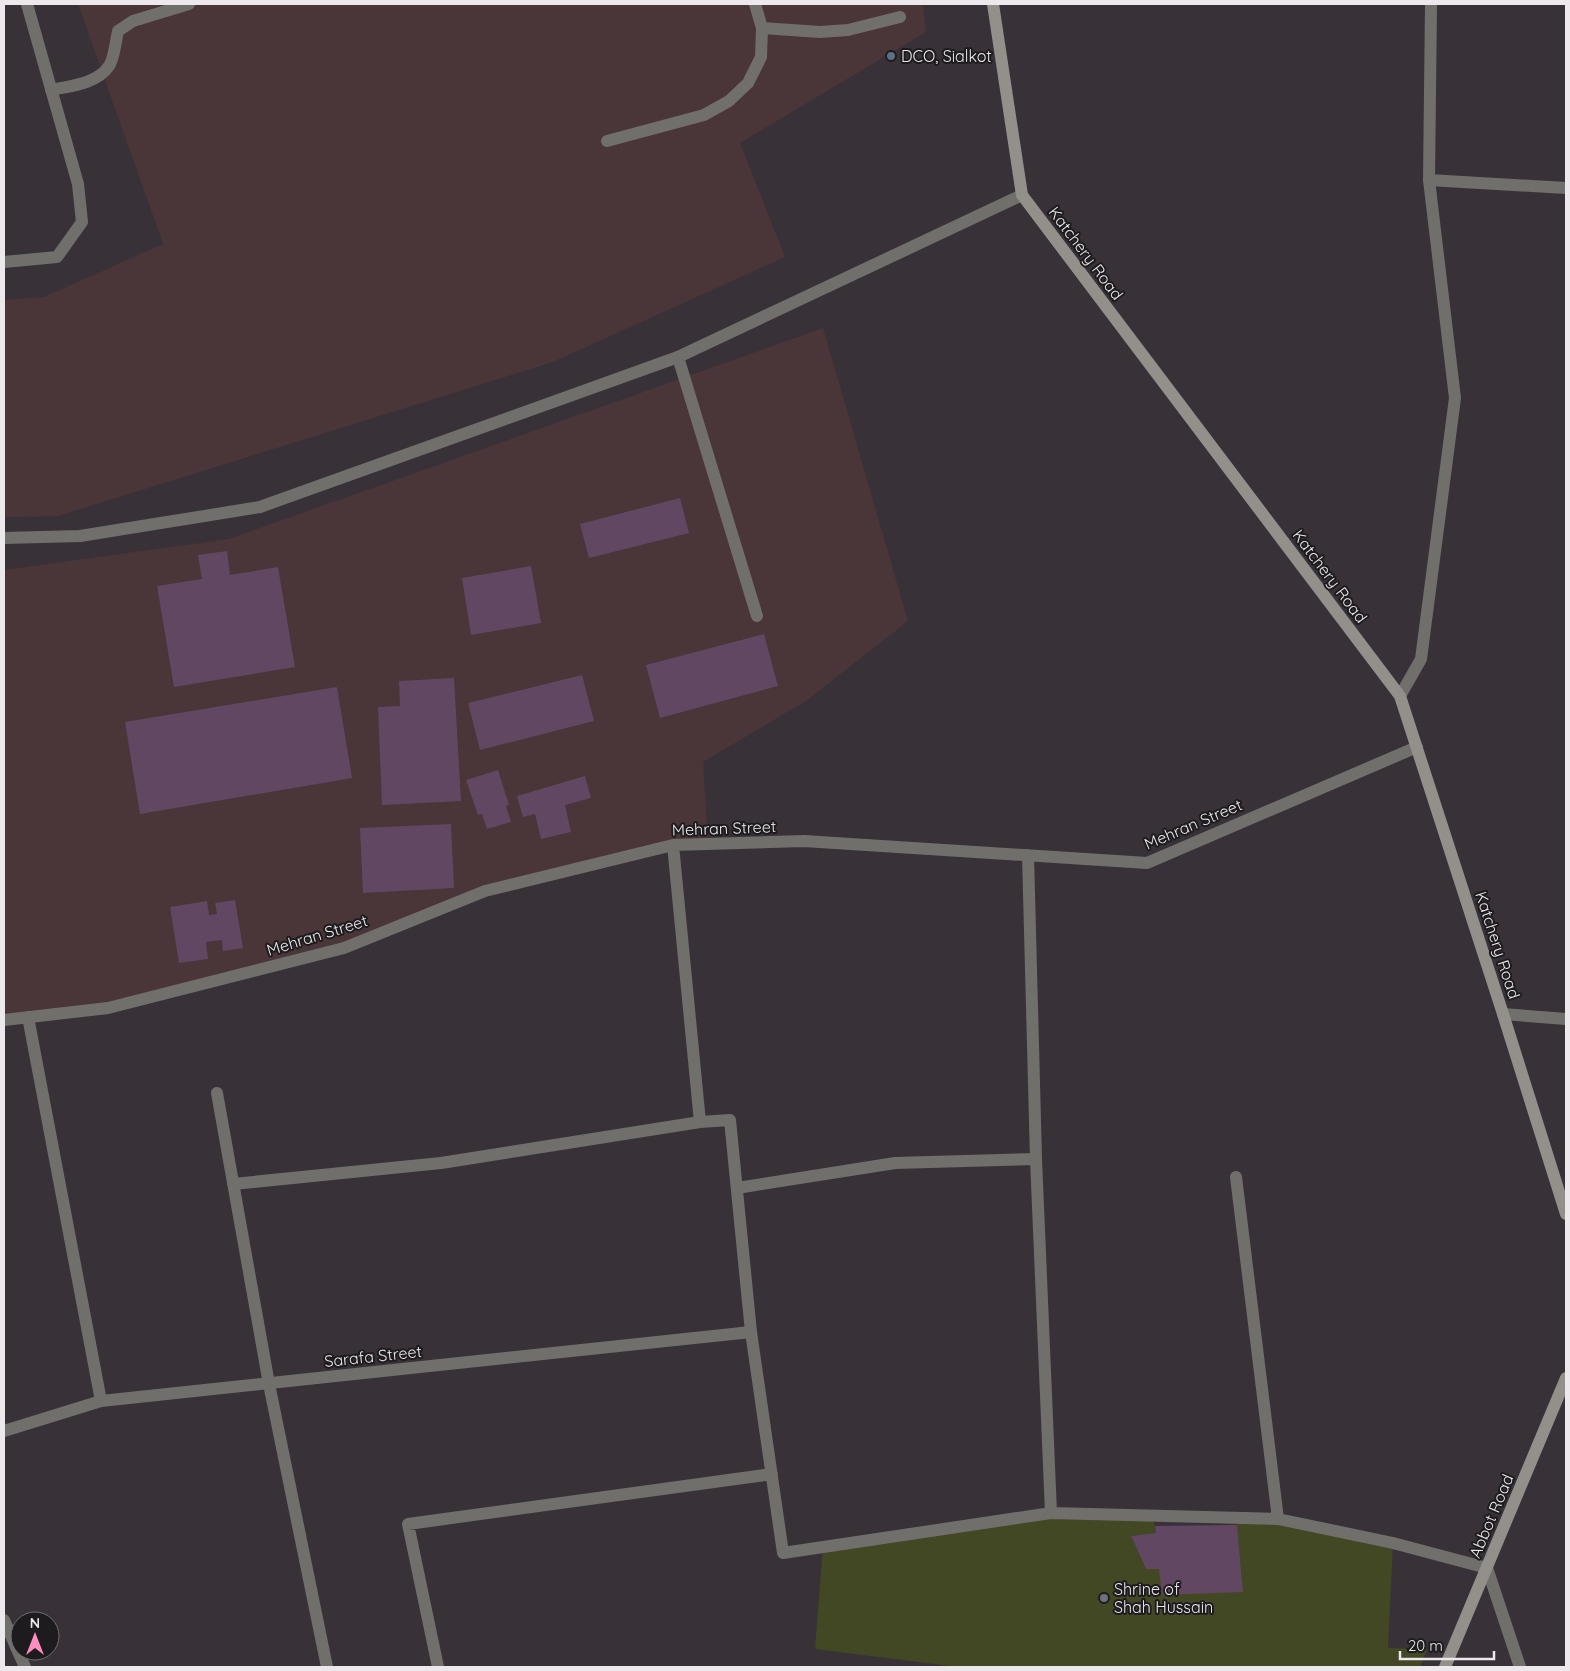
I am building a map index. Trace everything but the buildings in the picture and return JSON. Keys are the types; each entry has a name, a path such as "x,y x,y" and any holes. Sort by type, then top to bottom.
{"main road":[{"name":"Katchery Road","path":"993,4 1022,195 1400,696 1566,1214"},
{"name":"Abbot Road","path":"1445,1667 1566,1378"}],"street":[{"path":"4,262 58,257 82,222 78,184 27,4"},
{"path":"51,90 85,83 100,75 110,65 118,31 133,21 189,4"},
{"path":"607,141 704,115 728,101 748,83 761,57 762,28 755,4"},
{"path":"1400,696 1421,659 1455,398 1429,180 1431,4"},
{"path":"762,28 820,32 848,30 900,17"},
{"path":"1429,180 1566,188"},
{"path":"4,538 80,536 260,507 678,357 1022,195"},
{"path":"678,357 757,616"},
{"name":"Mehran Street","path":"4,1020 108,1008 344,948 485,891 673,845 804,841 1147,862 1417,747"},
{"path":"673,845 700,1122"},
{"path":"1028,855 1036,1159 1051,1513"},
{"path":"1503,1014 1566,1019"},
{"path":"28,1017 102,1401"},
{"path":"217,1094 270,1384 327,1667"},
{"path":"233,1184 440,1163 700,1122 730,1120 750,1332 783,1553 1051,1513 1278,1519 1392,1543 1487,1568 1520,1667"},
{"path":"737,1188 895,1163 1036,1159"},
{"path":"1236,1177 1278,1519"},
{"name":"Sarafa Street","path":"4,1431 102,1401 750,1332"},
{"path":"438,1667 408,1524 772,1474"},
{"path":"4,1620 25,1667"}],"shaded area":[{"path":"78,4 923,4 926,32 740,143 785,257 553,362 58,516 4,517 4,300 44,297 163,244"},
{"path":"823,328 908,621 806,701 703,762 708,844 485,891 344,948 108,1008 4,1024 4,570 229,539"}],"green space":[{"name":"Shrine of Shah Hussain","path":"1051,1513 1153,1516 1156,1533 1131,1536 1146,1569 1159,1569 1243,1592 1236,1518 1393,1543 1388,1648 1427,1649 1420,1667 958,1667 815,1649 823,1546"}],"place":[{"name":"DCO, Sialkot","path":"891,56"},
{"name":"Shrine of Shah Hussain","path":"1104,1598"}]}
